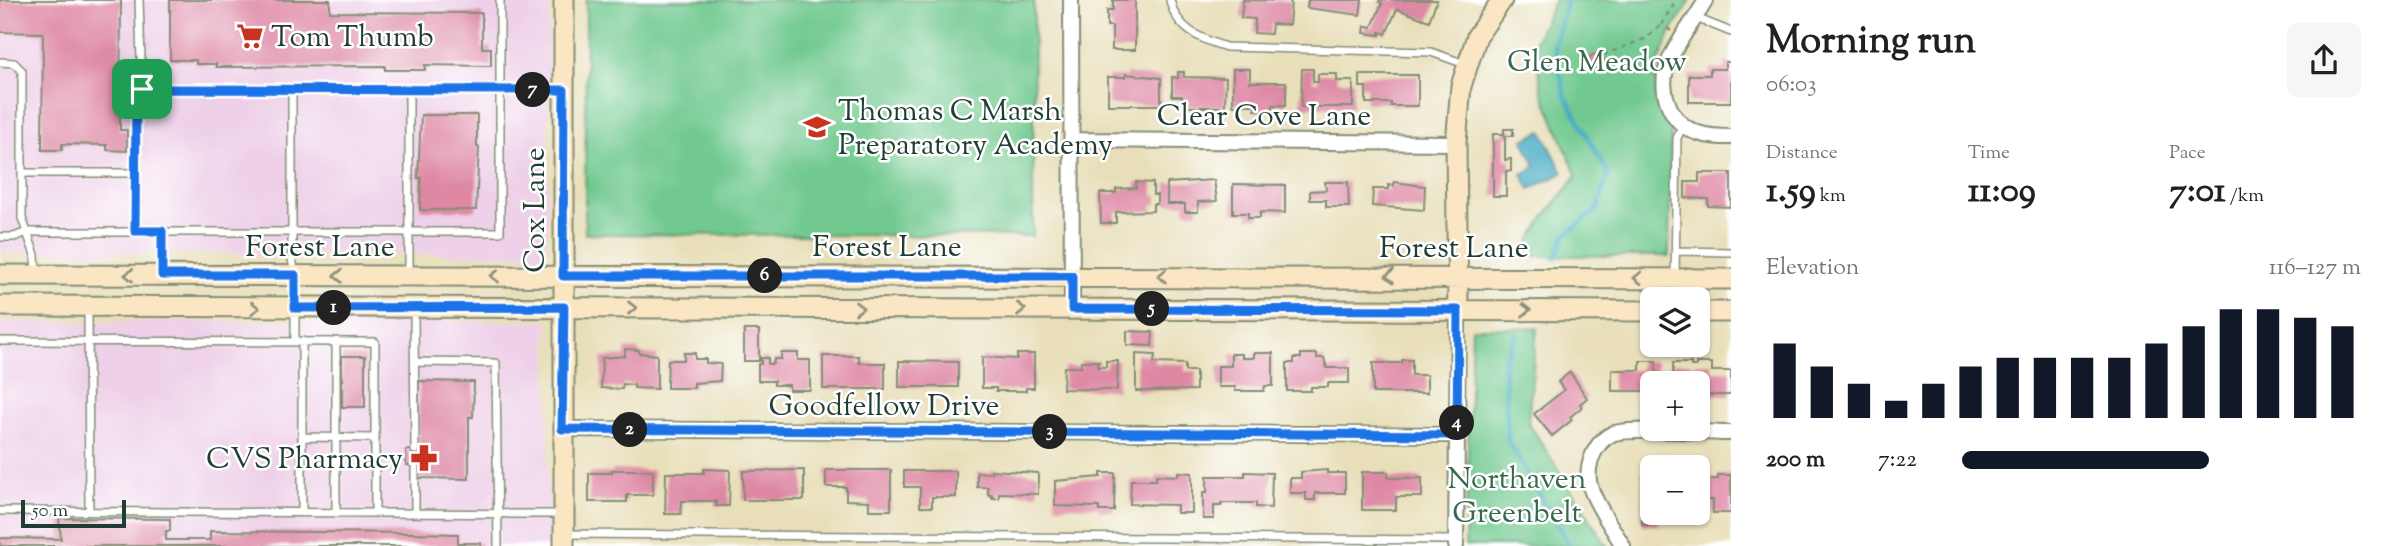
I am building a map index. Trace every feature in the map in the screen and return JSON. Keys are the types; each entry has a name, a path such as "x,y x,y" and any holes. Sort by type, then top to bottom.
{"main road":[{"name":"Cox Lane","path":"563,531 564,0"},
{"path":"1458,310 1457,143 1461,86 1477,36 1502,0"},
{"name":"Forest Lane","path":"0,275 1458,276 1731,279"},
{"path":"295,275 295,308"},
{"path":"1682,278 1685,287"},
{"name":"Forest Lane","path":"0,306 1640,311"},
{"path":"1710,312 1731,312"}],"street":[{"path":"1071,0 1072,309"},
{"path":"1706,0 1669,60 1664,86 1666,100 1673,114 1696,133 1731,137"},
{"name":"Clear Cove Lane","path":"1072,140 1457,143"},
{"path":"1456,543 1458,310"},
{"name":"Goodfellow Drive","path":"562,429 1457,435"},
{"path":"1623,546 1590,488 1588,468 1593,453 1614,433 1731,433"}],"lane":[{"path":"135,231 136,102 142,89 139,0"},
{"path":"0,237 14,237 27,232 499,232 500,0"},
{"path":"1170,0 1184,28 1202,40 1226,47 1431,52 1466,65"},
{"path":"1696,18 1731,32"},
{"path":"0,62 14,63 22,71 22,218 35,255 36,275"},
{"path":"142,89 564,90"},
{"path":"292,89 292,259 295,275"},
{"path":"409,89 409,276"},
{"path":"1682,278 1676,251 1677,138 1684,125"},
{"path":"22,173 136,173"},
{"path":"162,231 162,275"},
{"path":"1676,251 1731,252"},
{"path":"88,307 89,511"},
{"path":"295,308 302,438 302,513"},
{"path":"414,309 415,450"},
{"path":"0,341 375,342 375,513"},
{"path":"336,341 336,513"},
{"path":"416,362 496,363 498,546"},
{"path":"302,438 375,438"},
{"path":"415,466 415,513"},
{"path":"0,510 498,514 563,531 1456,543"}],"path":[{"path":"1602,55 1647,38 1662,24 1676,0"},
{"path":"1662,24 1682,39"}],"shaded area":[{"path":"0,0 549,0 547,255 0,252"},
{"path":"548,321 548,546 0,546 0,322"}],"green space":[{"name":"Thomas C Marsh Preparatory Academy","path":"586,0 1034,0 1033,236 585,234"},
{"name":"Glen Meadow","path":"1555,0 1691,0 1671,32 1657,67 1655,102 1671,130 1669,256 1521,256 1544,217 1577,176 1542,92 1534,43"},
{"name":"Northaven Greenbelt","path":"1472,328 1537,328 1528,422 1607,546 1465,546"}],"water":[{"path":"1542,131 1563,173 1530,189 1522,174 1536,167 1523,140"}],"building":[{"path":"0,0 121,0 120,130 127,130 127,151 107,150 107,145 62,144 62,150 42,150 43,33 0,32"},
{"path":"170,0 330,0 330,12 482,13 482,48 491,48 491,66 425,65 425,70 385,70 385,66 216,67 216,64 196,64 196,60 170,60"},
{"path":"1113,0 1135,0 1135,50 1112,50 1112,26 1107,26 1107,10 1113,10"},
{"path":"1243,0 1291,1 1289,25 1272,24 1271,34 1254,33 1255,19 1241,18"},
{"path":"1308,0 1362,0 1360,15 1307,8"},
{"path":"1380,0 1437,0 1429,21 1397,9 1386,34 1364,33 1365,26 1372,27 1382,3"},
{"path":"1593,54 1599,54 1604,62 1602,68 1593,70 1588,65 1588,59"},
{"path":"1725,62 1731,62 1731,102 1689,102 1689,75 1710,75 1710,69 1725,69"},
{"path":"1233,69 1250,69 1250,82 1286,82 1286,105 1273,105 1273,110 1255,110 1255,105 1233,105"},
{"path":"1302,69 1313,69 1313,82 1318,82 1318,74 1337,74 1337,81 1353,81 1353,107 1301,107"},
{"path":"1178,72 1184,72 1184,77 1226,78 1225,107 1181,107 1182,96 1172,96 1172,77 1178,78"},
{"path":"1126,74 1161,78 1161,105 1108,105 1108,77 1126,77"},
{"path":"1360,75 1418,75 1418,106 1366,103 1366,87 1360,87"},
{"path":"421,115 477,115 479,147 476,210 420,210 421,178 418,178"},
{"path":"1504,129 1513,129 1513,136 1505,136 1505,160 1511,159 1511,171 1506,171 1506,196 1493,196 1493,134 1504,134"},
{"path":"1699,173 1731,173 1731,207 1708,206 1708,199 1685,198 1685,182 1699,182"},
{"path":"1214,180 1217,201 1198,202 1198,212 1185,212 1185,204 1167,204 1167,183"},
{"path":"1136,182 1153,183 1153,195 1157,195 1157,204 1153,204 1153,211 1116,212 1116,223 1101,223 1100,193 1116,193 1116,189 1136,188"},
{"path":"1325,182 1348,182 1349,207 1326,207 1326,200 1310,200 1310,191 1326,190"},
{"path":"1394,182 1425,186 1424,210 1372,206 1373,189 1388,189 1388,185 1394,186"},
{"path":"1233,184 1285,185 1285,213 1260,212 1260,218 1248,218 1248,213 1233,213"},
{"path":"744,330 759,330 759,361 744,361"},
{"path":"1127,331 1153,332 1152,346 1127,345"},
{"path":"625,349 657,355 657,389 634,388 634,385 623,384 622,389 601,388 602,358 625,356"},
{"path":"684,353 695,353 695,359 706,359 706,363 721,364 720,381 694,383 694,388 667,388 668,360 684,360"},
{"path":"781,353 798,353 798,360 810,360 810,390 789,390 789,385 758,381 758,364 761,364 761,358 768,358 768,364 773,364 774,359 781,359"},
{"path":"1254,353 1273,353 1273,386 1265,386 1264,391 1235,391 1235,387 1218,387 1218,366 1231,366 1231,354 1254,358"},
{"path":"1017,354 1034,354 1034,388 1026,388 1026,391 996,391 996,388 982,388 982,357 1017,359"},
{"path":"1136,354 1155,355 1154,363 1185,364 1185,371 1196,371 1196,390 1136,391"},
{"path":"1301,354 1317,354 1317,358 1324,358 1327,368 1349,368 1349,383 1328,383 1328,387 1311,387 1311,391 1287,391 1287,363 1294,363 1294,358 1301,358"},
{"path":"342,356 365,356 365,407 342,407"},
{"path":"823,356 859,356 859,363 885,363 885,389 823,389"},
{"path":"1402,360 1412,360 1412,375 1427,375 1427,393 1373,393 1373,363 1402,363"},
{"path":"899,361 958,362 958,387 899,387"},
{"path":"1081,361 1099,361 1098,367 1106,367 1106,361 1118,361 1117,390 1063,389 1064,367 1081,367"},
{"path":"1640,361 1656,361 1656,371 1640,371 1640,391 1612,391 1612,370 1640,370"},
{"path":"1673,363 1691,363 1691,366 1696,366 1696,363 1712,363 1712,371 1731,371 1731,395 1710,395 1710,371 1673,371"},
{"path":"1570,372 1587,398 1580,404 1582,407 1570,417 1572,420 1552,436 1534,414 1564,390 1558,382"},
{"name":"CVS Pharmacy","path":"419,381 474,382 473,417 469,417 469,479 418,478 418,466 406,465 406,450 418,450"},
{"path":"704,469 730,470 729,506 716,506 716,501 682,501 681,514 665,514 666,473 704,473"},
{"path":"612,470 653,470 653,495 627,495 627,502 589,502 589,473 612,473"},
{"path":"804,470 804,500 743,500 743,471"},
{"path":"826,470 891,470 891,510 869,510 869,501 846,500 846,487 826,487"},
{"path":"991,470 1038,473 1038,494 999,493 999,498 992,498 992,495 988,495 988,487 977,487 977,472 991,473"},
{"path":"1327,470 1327,473 1345,473 1345,493 1315,493 1315,500 1306,500 1306,493 1290,493 1290,478 1301,478 1301,472"},
{"path":"904,471 956,471 956,497 932,497 932,507 920,507 920,487 904,487"},
{"path":"1178,472 1192,473 1192,513 1177,513 1177,505 1130,504 1131,480 1156,480 1156,475 1178,476"},
{"path":"1245,472 1272,473 1271,508 1256,507 1256,503 1221,503 1221,506 1214,506 1214,519 1203,519 1203,492 1207,492 1207,476 1245,476"},
{"path":"1362,472 1388,472 1388,478 1422,478 1422,497 1396,497 1396,510 1362,510"},
{"path":"1101,473 1115,473 1114,511 1099,511 1099,507 1055,506 1055,481 1101,477"},
{"path":"1718,475 1731,475 1731,513 1713,513 1710,479 1718,479"},
{"path":"59,518 170,519 170,531 166,531 166,540 210,540 210,531 411,533 458,534 458,543 481,543 481,546 0,546 0,538 61,539"}],"waterway":[{"path":"1556,258 1564,236 1598,209 1608,174 1565,95 1554,45 1567,0"},
{"path":"1517,334 1504,360 1508,441 1570,546"}],"place":[{"name":"Tom Thumb","path":"250,36"},
{"name":"Thomas C Marsh Preparatory Academy","path":"817,127"},
{"name":"CVS Pharmacy","path":"424,458"}],"route":[{"path":"142,89 564,90 563,276 1072,276 1072,309 1458,310 1457,435 562,429 564,307 295,308 295,275 162,275 162,231 135,231 136,102 142,89"}]}
